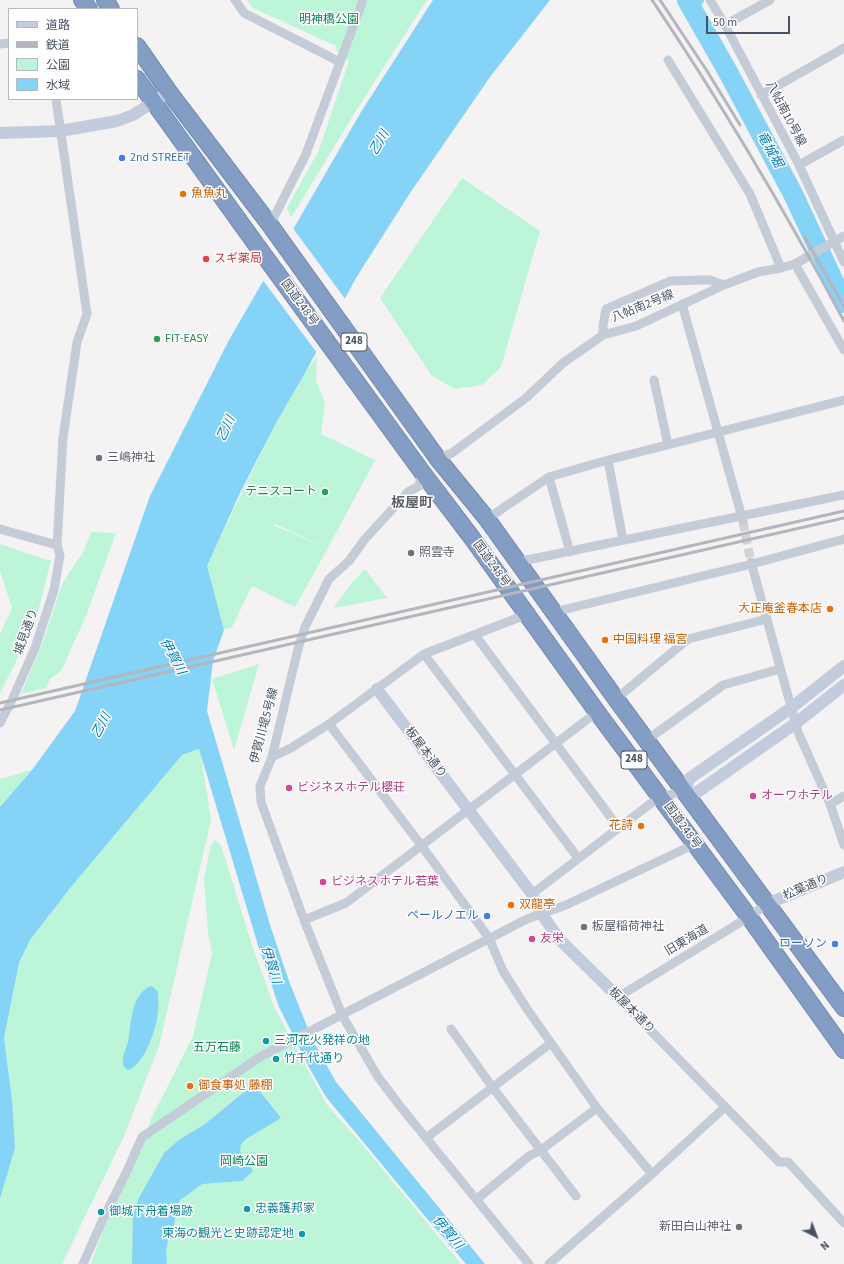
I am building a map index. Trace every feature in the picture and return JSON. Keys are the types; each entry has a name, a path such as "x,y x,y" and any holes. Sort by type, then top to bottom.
{"highway":[{"path":"82,0 88,8"},
{"name":"国道248号","path":"138,47 169,92 270,225 438,459 487,520 616,700 844,1008"},
{"name":"国道248号","path":"138,80 422,472 528,614 597,712 749,917 844,1050"}],"street":[{"path":"235,0 244,13 340,62"},
{"path":"270,225 306,154 364,0"},
{"name":"八帖南10号線","path":"710,0 725,25 799,165 831,244 844,262"},
{"path":"725,25 770,0"},
{"path":"761,95 844,48"},
{"path":"668,60 750,194 781,268"},
{"path":"0,133 60,131 117,121 133,115 169,92"},
{"name":"城見通り","path":"0,723 35,648 54,590 60,555 57,544 63,438 77,342 87,314 56,100"},
{"path":"799,165 844,140"},
{"name":"八帖南2号線","path":"438,459 452,453 526,398 563,363 602,335 628,329 724,285 758,272 781,268 799,262 844,236"},
{"path":"799,262 844,350"},
{"path":"602,335 606,309 670,281 705,280 724,285"},
{"path":"682,304 742,519"},
{"path":"654,380 668,445"},
{"path":"487,520 548,477 608,460 844,400"},
{"path":"608,460 623,540"},
{"name":"伊賀川堤5号線","path":"422,472 418,486 408,492 366,539 349,561 329,578 305,627 298,649 272,757 260,786 261,802 304,920 342,1015 378,1077 529,1264"},
{"path":"548,477 570,552"},
{"path":"517,562 623,540 742,519 844,495"},
{"path":"0,529 57,544"},
{"path":"554,612 844,539"},
{"path":"752,563 798,732 830,804 844,845"},
{"path":"272,757 291,748 329,724 424,654 528,614"},
{"path":"616,700 688,639 766,619"},
{"path":"475,635 618,827"},
{"path":"424,654 578,858"},
{"path":"684,791 690,778 791,708 844,666"},
{"path":"647,740 723,685 780,669"},
{"path":"532,894 650,804 661,797 684,791 696,793 796,723 844,685"},
{"name":"板屋本通り","path":"377,689 532,894 541,913 559,940 618,997 724,1107"},
{"path":"304,920 346,903 597,712"},
{"path":"329,724 421,845 489,938 504,971 551,1043 597,1108 652,1174"},
{"path":"830,804 844,796"},
{"path":"83,1264 142,1137 260,1057 526,919 573,901 695,844"},
{"name":"松葉通り","path":"767,904 844,872"},
{"name":"旧東海道","path":"618,997 749,917 767,904"},
{"path":"451,1029 493,1088 576,1196"},
{"path":"426,1138 551,1043"},
{"path":"549,1264 652,1174 724,1107 779,1162 788,1162 844,1223"},
{"path":"477,1199 529,1156 541,1150 597,1108"}],"green space":[{"name":"明神橋公園","path":"247,0 427,0 357,109 291,218 287,208 319,150 349,61 338,55 336,46 253,8"},
{"path":"462,178 540,231 501,367 482,385 455,389 432,376 380,298"},
{"path":"317,356 316,381 325,403 321,434 375,460 328,548 295,607 252,586 232,627 224,630 206,566 276,423 305,373","holes":["275,524 328,548 275,526"]},
{"path":"91,532 116,533 86,616 61,671 50,679 46,688 21,694 44,639 63,582 83,552"},
{"path":"0,544 51,560 35,624 0,693 0,634 12,608 0,571"},
{"path":"365,569 387,598 334,608 349,586"},
{"path":"259,664 234,750 212,679"},
{"path":"200,749 211,820 159,1046 124,1136 62,1264 0,1264 0,1199 15,1148 12,1100 4,1038 19,963 30,940 71,887 182,755"},
{"path":"32,770 0,807 0,779"},
{"name":"岡崎公園","path":"215,840 221,845 252,945 274,1007 327,1105 361,1143 461,1264 91,1264 106,1221 145,1140 150,1121 193,1036 212,954 208,933 204,878 211,845"}],"water":[{"path":"433,0 550,0 490,77 410,193 356,278 305,373 276,423 240,493 207,566 224,630 213,661 207,711 271,928 289,981 312,1039 336,1082 485,1264 466,1264 326,1097 310,1069 279,1007 258,945 199,749 182,755 71,887 30,940 19,963 4,1038 12,1100 15,1148 0,1199 0,807 32,770 75,711 150,496 229,340 361,112"},
{"path":"150,986 158,992 157,1018 153,1035 140,1061 128,1070 123,1064 123,1060 128,1042 131,1018 135,1003 143,991"},
{"path":"254,1084 281,1118 246,1139 241,1144 240,1151 253,1171 242,1181 202,1184 180,1200 176,1212 172,1239 168,1239 166,1248 167,1264 132,1264 133,1216 140,1196 164,1153 179,1140 205,1124"}],"pier":[{"path":"292,227 346,300 317,353 262,279"}],"waterway":[{"name":"竜城堀","path":"687,0 728,72 793,194 844,303"},
{"path":"690,5 698,0"}],"tunnel":[{"path":"743,522 751,562"}],"railway":[{"path":"652,0 752,158 844,321"},
{"path":"660,0 707,71 740,125"},
{"path":"805,237 844,307"},
{"path":"0,703 844,511"},
{"path":"0,710 844,518"}],"place":[{"name":"2nd STREET","path":"122,158"},
{"name":"魚魚丸","path":"183,194"},
{"name":"スギ薬局","path":"206,259"},
{"name":"FIT-EASY","path":"157,339"},
{"name":"三嶋神社","path":"99,458"},
{"name":"テニスコート","path":"325,492"},
{"name":"照雲寺","path":"411,553"},
{"name":"大正庵釜春本店","path":"830,609"},
{"name":"中国料理 福宮","path":"605,640"},
{"name":"ビジネスホテル櫻荘","path":"289,788"},
{"name":"オーワホテル","path":"753,796"},
{"name":"花詩","path":"641,826"},
{"name":"ビジネスホテル若葉","path":"323,882"},
{"name":"双龍亭","path":"511,905"},
{"name":"ペールノエル","path":"487,916"},
{"name":"板屋稲荷神社","path":"584,927"},
{"name":"友栄","path":"532,939"},
{"name":"ローソン","path":"835,944"},
{"name":"三河花火発祥の地","path":"266,1041"},
{"name":"竹千代通り","path":"276,1059"},
{"name":"御食事処 藤棚","path":"190,1086"},
{"name":"忠義護邦家","path":"247,1209"},
{"name":"御城下舟着場跡","path":"101,1212"},
{"name":"新田白山神社","path":"739,1227"},
{"name":"東海の観光と史跡認定地","path":"302,1234"}],"district":[{"name":"板屋町","path":"412,504"}],"water label":[{"name":"乙川","path":"380,143"},
{"name":"乙川","path":"227,429"},
{"name":"伊賀川","path":"172,657"},
{"name":"乙川","path":"102,726"},
{"name":"伊賀川","path":"270,965"},
{"name":"伊賀川","path":"447,1233"}],"park label":[{"name":"五万石藤","path":"217,1048"}]}
